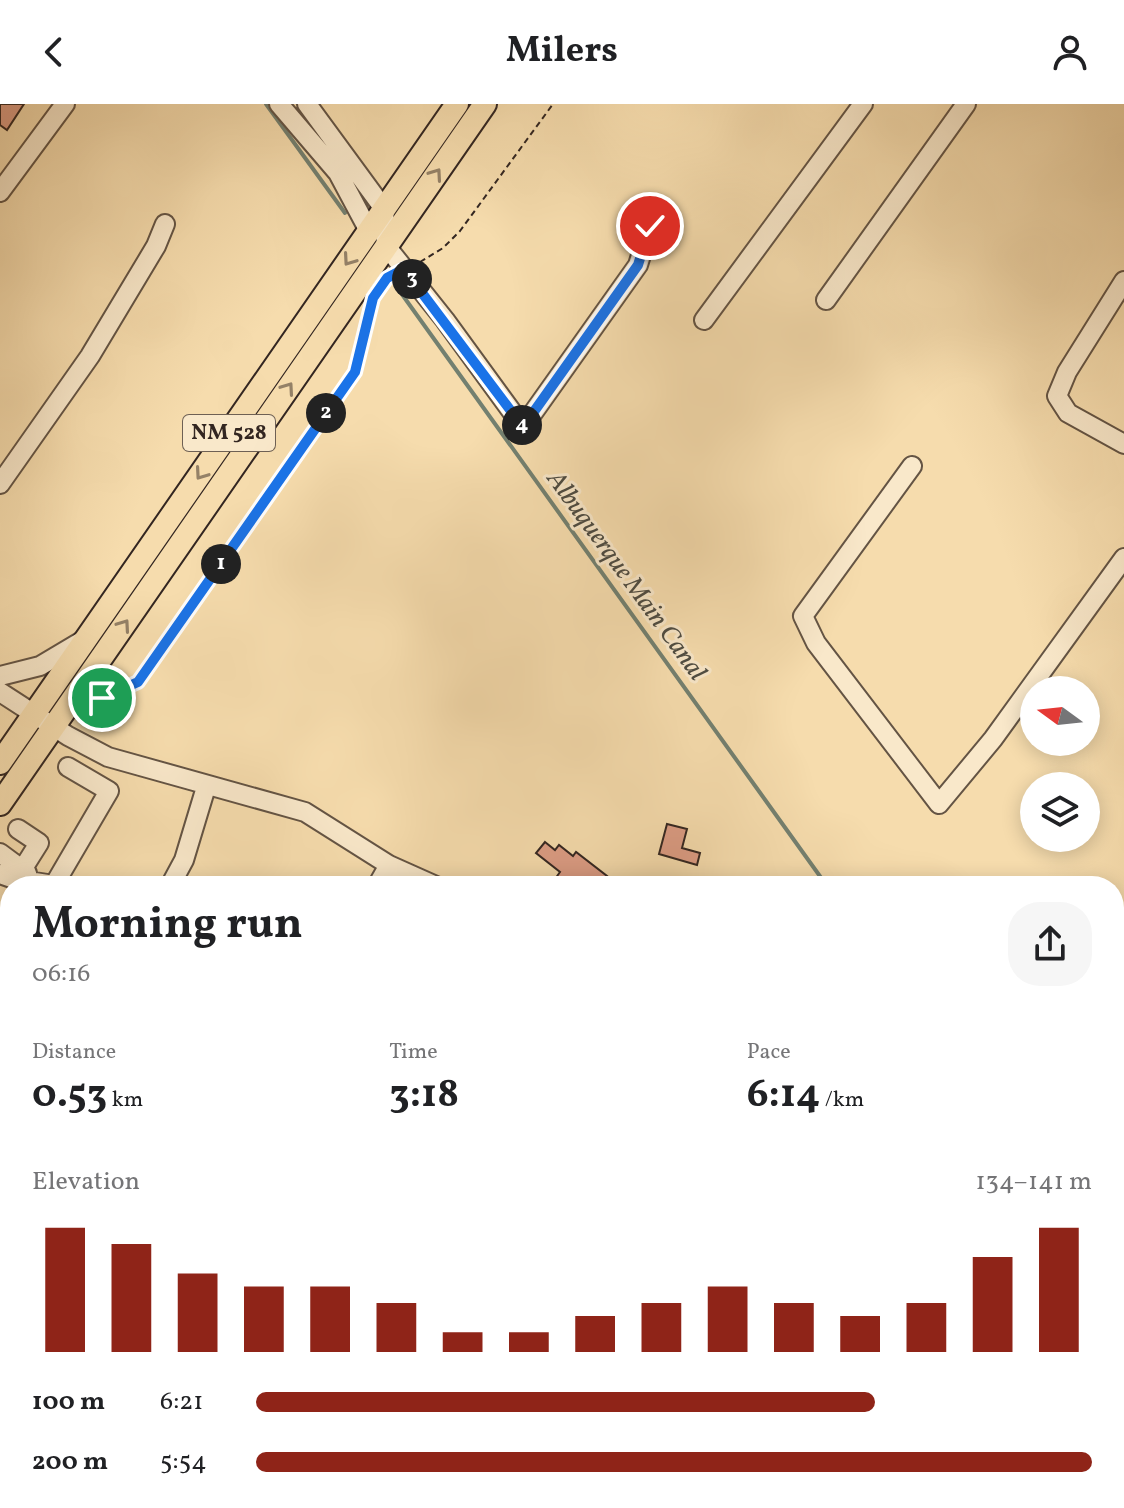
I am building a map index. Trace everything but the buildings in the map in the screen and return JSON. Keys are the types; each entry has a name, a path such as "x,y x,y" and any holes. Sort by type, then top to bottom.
{"main road":[{"name":"NM 528","path":"0,804 87,637 457,104"},
{"name":"NM 528","path":"0,763 43,721 310,356 485,104"}],"street":[{"path":"0,192 65,104"},
{"path":"279,104 338,173 369,231"},
{"path":"307,104 384,209 386,246 523,427 638,265 650,226"},
{"path":"704,320 863,104"},
{"path":"826,300 966,104"},
{"path":"0,484 90,356 156,246 165,224"},
{"path":"1124,281 1074,360 1057,396 1068,413 1124,444"},
{"path":"290,344 310,356"},
{"path":"912,466 803,616 816,643 939,804 1002,727 1124,558"},
{"path":"0,676 40,666 87,637"},
{"path":"0,692 99,753 206,787 305,812 389,865 414,876"},
{"path":"86,778 99,753"},
{"path":"59,876 109,791 120,761"},
{"path":"68,767 109,791"},
{"path":"175,876 184,860 206,787"},
{"path":"14,876 39,843 18,829"},
{"path":"0,853 12,876"},
{"path":"383,876 389,865"}],"path":[{"path":"88,706 138,682 355,372 373,298 387,278 426,259 460,231 553,104"}],"waterway":[{"name":"Albuquerque Main Canal","path":"266,104 345,213"},
{"name":"Albuquerque Main Canal","path":"396,286 820,876"}],"route":[{"path":"102,698 138,682 355,372 373,298 387,278 404,269 523,427 638,265 650,226"}]}
